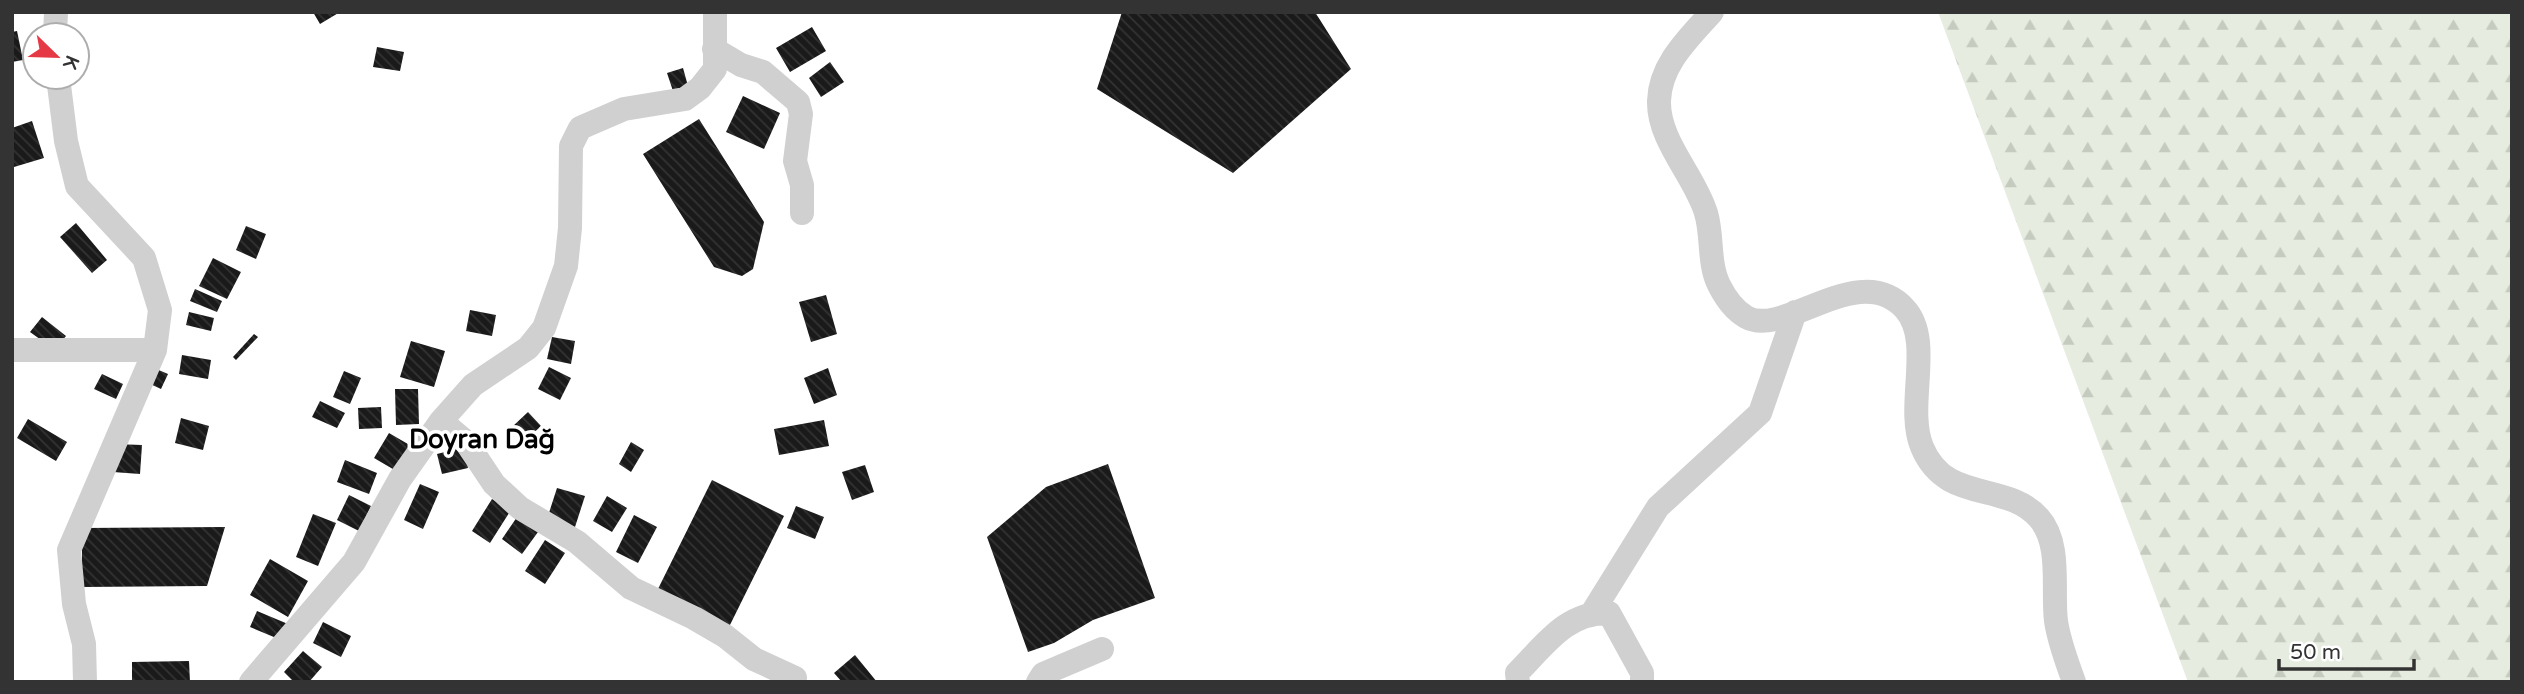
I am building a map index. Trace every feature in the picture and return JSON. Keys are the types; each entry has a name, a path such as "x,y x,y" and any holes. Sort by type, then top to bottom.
{"street":[{"path":"251,682 354,562 400,478 441,421 472,385 528,348 544,328 566,266 570,228 571,146 580,128 624,109 685,99 700,88 715,69 715,12"},
{"path":"1712,12 1673,58 1664,74 1659,103 1668,135 1705,210 1718,285 1731,305 1748,318 1768,320 1847,295 1872,290 1892,297 1906,310 1917,330 1917,431 1922,448 1941,476 1960,486 2026,507 2041,520 2049,538 2061,648 2074,682"},
{"path":"714,49 741,65 763,72 798,102 801,114 795,161 802,185 802,213"},
{"path":"60,91 66,141 77,186 144,258 160,310 155,350 69,550 74,604 84,644 85,682"},
{"path":"1592,613 1658,507 1760,413 1795,312"},
{"path":"12,350 155,350"},
{"path":"441,421 466,442 494,484 520,508 577,542 631,588 694,618 725,636 754,659 795,678"},
{"path":"1518,682 1517,673 1567,622 1592,613 1609,613 1642,673 1642,682"},
{"path":"1038,682 1043,674 1102,649"}],"green space":[{"path":"1938,12 2512,12 2512,682 2188,682"}],"building":[{"path":"313,12 340,12 320,24"},
{"path":"1122,12 1315,12 1351,69 1233,173 1097,89"},
{"path":"812,27 826,51 790,72 776,48"},
{"path":"17,31 21,60 12,62 12,32"},
{"path":"377,47 404,52 400,71 373,67"},
{"path":"830,62 844,82 821,97 809,78"},
{"path":"683,68 688,86 673,91 667,73"},
{"path":"743,96 780,113 764,149 726,132"},
{"path":"699,119 764,222 753,269 742,276 714,267 643,154"},
{"path":"32,121 44,158 14,167 12,128"},
{"path":"76,223 107,260 92,273 60,237"},
{"path":"246,226 266,234 256,259 236,250"},
{"path":"213,258 241,272 227,299 199,286"},
{"path":"195,289 222,301 217,312 190,301"},
{"path":"826,295 837,334 811,342 799,302"},
{"path":"470,310 496,315 492,336 466,331"},
{"path":"189,312 214,318 211,331 186,325"},
{"path":"42,317 66,336 55,350 30,332"},
{"path":"254,334 258,337 236,360 233,357"},
{"path":"552,337 575,341 571,364 547,359"},
{"path":"411,341 445,351 434,387 400,377"},
{"path":"182,355 211,360 208,379 179,374"},
{"path":"549,367 571,378 560,400 538,389"},
{"path":"154,368 168,374 161,389 148,383"},
{"path":"828,368 837,395 814,404 804,378"},
{"path":"344,371 361,378 350,404 333,397"},
{"path":"102,374 123,384 116,399 94,389"},
{"path":"395,389 418,389 419,424 396,425"},
{"path":"320,401 345,413 337,428 312,417"},
{"path":"381,407 382,428 359,429 358,408"},
{"path":"528,412 541,426 525,441 512,427"},
{"path":"181,418 209,426 203,450 175,443"},
{"path":"28,419 67,442 56,461 17,438"},
{"path":"824,420 829,446 779,455 774,429"},
{"path":"389,433 413,447 398,472 374,458"},
{"path":"631,442 644,450 631,472 619,464"},
{"path":"115,444 142,445 140,474 113,472"},
{"path":"464,447 468,468 442,474 437,454"},
{"path":"345,460 377,473 369,494 337,482"},
{"path":"1108,464 1155,598 1093,620 1054,643 1028,652 987,537 1046,487"},
{"path":"865,465 874,492 852,500 842,472"},
{"path":"712,480 784,516 727,631 655,595"},
{"path":"420,484 439,492 423,529 404,520"},
{"path":"557,488 585,496 575,527 547,519"},
{"path":"349,495 371,506 359,531 337,520"},
{"path":"607,496 627,508 612,532 593,521"},
{"path":"492,499 511,510 490,543 472,531"},
{"path":"796,506 824,517 815,539 787,528"},
{"path":"313,514 336,523 318,566 296,557"},
{"path":"634,515 657,527 638,563 616,552"},
{"path":"517,517 538,532 522,554 502,539"},
{"path":"225,527 207,586 82,587 82,528"},
{"path":"545,540 565,553 545,584 525,571"},
{"path":"270,559 308,581 288,617 250,595"},
{"path":"257,611 288,624 281,640 250,627"},
{"path":"323,622 351,636 341,657 313,643"},
{"path":"303,651 322,667 309,682 294,682 284,672"},
{"path":"855,655 877,682 842,682 834,673"},
{"path":"189,661 190,682 132,682 132,662"}],"district":[{"name":"Doyran Dağ","path":"482,439"}]}
